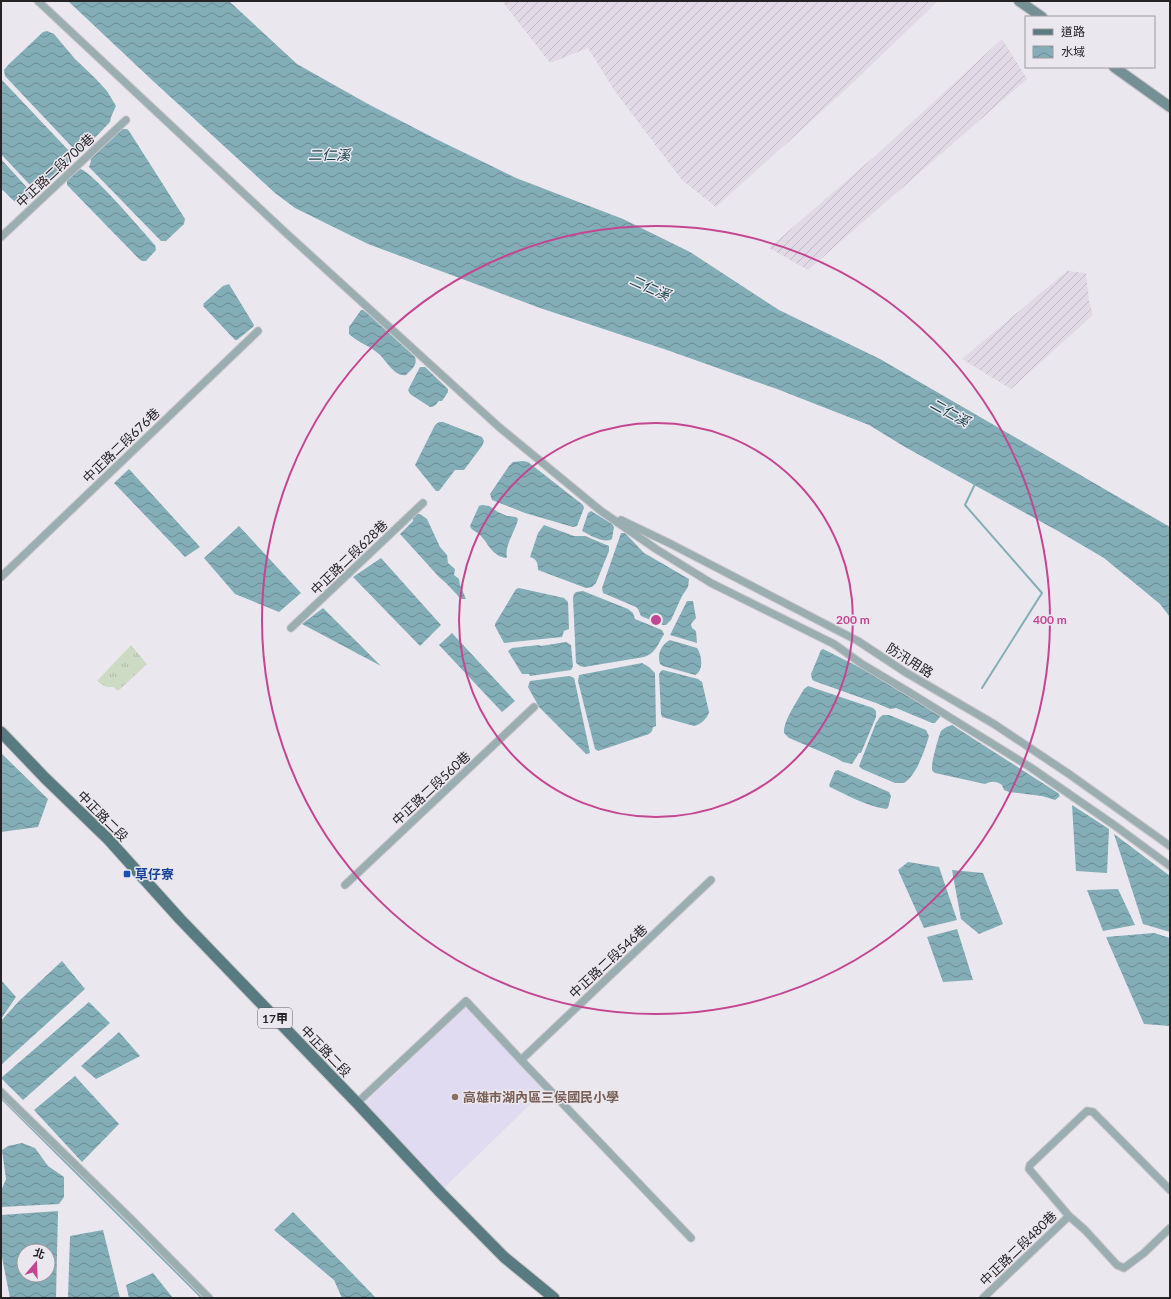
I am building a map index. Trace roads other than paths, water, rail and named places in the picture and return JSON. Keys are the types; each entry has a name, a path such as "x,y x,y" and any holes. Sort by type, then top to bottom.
{"main road":[{"name":"中正路二段","path":"1,732 45,778 108,839 180,919 441,1193 504,1257 554,1298"}],"street":[{"path":"38,1 286,233 487,416 600,510 656,549 711,583 834,644 862,664 1030,767 1170,866"},
{"path":"1020,1 1041,16"},
{"path":"1115,68 1170,106"},
{"name":"中正路二段700巷","path":"1,237 126,120"},
{"name":"中正路二段676巷","path":"1,577 258,330"},
{"name":"中正路二段628巷","path":"291,628 423,502"},
{"name":"防汛用路","path":"600,510 678,548 858,641 905,672 994,724 1098,794 1170,846"},
{"name":"中正路二段560巷","path":"345,885 534,707"},
{"name":"中正路二段546巷","path":"521,1060 711,880"},
{"path":"357,1104 466,1001 691,1238"},
{"path":"1,1092 131,1219 209,1298"},
{"name":"中正路二段480巷","path":"1170,1190 1093,1112 1089,1110 1030,1165 1029,1169 1069,1216 1085,1230 1117,1265 1124,1268 1144,1253 1170,1228"},
{"name":"中正路二段480巷","path":"983,1298 1069,1216"}],"water":[{"name":"二仁溪","path":"68,1 229,1 297,64 368,104 516,178 623,219 690,252 779,310 880,359 1170,527 1170,617 1160,604 1104,558 905,447 869,425 777,389 667,350 540,308 368,244 295,208 275,193"},
{"path":"47,31 54,34 75,59 107,91 116,106 110,122 83,150 73,148 5,76 4,70 8,65 43,32"},
{"path":"1,79 72,154 71,160 46,184 36,186 30,185 1,154"},
{"path":"120,129 127,129 129,131 185,219 184,224 166,241 161,241 89,167 91,161 90,158"},
{"path":"1,159 31,192 29,200 20,203 16,202 1,189"},
{"path":"80,169 86,172 106,190 155,245 156,250 146,261 139,259 67,185 67,180"},
{"path":"229,284 254,325 237,340 235,340 203,306 203,304 223,286"},
{"path":"361,310 367,313 415,357 415,365 406,375 398,374 380,355 349,334 349,327"},
{"path":"420,367 425,367 448,389 448,392 442,401 439,401 430,407 410,394 408,390"},
{"path":"439,422 443,422 482,437 484,441 464,470 455,470 439,491 436,491 415,465 435,425"},
{"path":"513,462 528,462 583,505 584,508 577,526 573,527 525,513 492,500 490,494 509,466"},
{"path":"129,469 200,547 185,557 114,483"},
{"path":"479,506 489,506 498,512 507,516 516,517 518,519 507,548 506,558 497,555 470,526"},
{"path":"591,511 612,524 614,527 612,539 601,540 582,531 588,513"},
{"path":"420,514 427,519 440,547 447,555 448,563 455,569 454,575 459,579 466,599 461,599 400,534 413,521 413,517"},
{"path":"544,525 574,536 585,536 609,546 609,551 596,583 592,587 586,588 538,570 537,562 530,557 538,533"},
{"path":"239,526 301,593 279,612 235,594 204,558"},
{"path":"621,533 625,533 644,553 689,579 688,587 682,596 671,620 666,625 641,616 636,607 603,593 602,588"},
{"path":"381,558 441,625 420,646 353,577"},
{"path":"519,588 564,598 568,602 569,629 564,631 562,637 504,643 495,624 516,589"},
{"path":"583,591 628,609 633,613 635,619 662,630 664,634 654,651 648,656 644,657 584,667 576,663 573,598 576,592"},
{"path":"687,601 693,601 696,618 691,624 692,628 696,631 697,643 670,635"},
{"path":"323,608 381,666 302,624"},
{"path":"452,633 515,701 502,712 439,645"},
{"path":"670,640 697,648 701,663 698,673 695,675 660,664 660,650 664,644"},
{"path":"566,642 571,645 573,666 571,670 530,676 529,674 522,674 508,651 512,648 541,646"},
{"path":"823,649 879,677 939,714 940,717 935,723 932,723 896,708 890,709 814,681 811,674 821,650"},
{"path":"642,663 655,673 656,726 653,727 649,734 598,751 595,749 578,681 579,675"},
{"path":"663,670 698,679 702,682 709,712 707,717 701,723 694,726 662,717 659,674"},
{"path":"569,676 574,678 575,682 590,753 587,754 539,707 528,687 530,681"},
{"path":"808,686 873,708 876,711 876,717 861,753 859,753 852,764 843,762 789,738 784,733 784,728 791,711 804,689"},
{"path":"883,715 889,715 926,730 929,736 916,769 904,783 895,783 862,769 859,766 876,723"},
{"path":"952,725 1058,793 1060,796 1055,800 1042,796 1009,792 1004,790 1002,785 996,782 985,784 935,773 932,771 932,765 941,731"},
{"path":"1,753 48,799 38,827 1,832"},
{"path":"838,770 889,792 891,796 888,808 879,808 865,803 830,787 829,785 835,771"},
{"path":"1072,805 1109,829 1107,873 1076,871"},
{"path":"1114,834 1170,876 1170,932 1143,924"},
{"path":"908,862 939,867 957,920 924,928 898,870"},
{"path":"952,870 983,873 1003,924 979,934 961,919"},
{"path":"1118,889 1135,925 1103,931 1087,890"},
{"path":"957,929 973,980 943,982 927,937"},
{"path":"1154,933 1170,938 1170,1026 1144,1024 1106,937"},
{"path":"62,961 85,989 1,1065 1,1021 19,1001"},
{"path":"1,980 16,997 1,1019"},
{"path":"89,1002 110,1023 23,1100 1,1078"},
{"path":"119,1032 140,1056 96,1079 81,1066"},
{"path":"75,1076 119,1124 82,1162 34,1110"},
{"path":"22,1143 35,1148 48,1166 64,1177 64,1197 59,1204 1,1207 1,1191 6,1179 2,1150 8,1146"},
{"path":"58,1211 56,1298 10,1298 1,1252 1,1215"},
{"path":"293,1212 376,1298 342,1298 334,1280 274,1230"},
{"path":"103,1230 120,1298 68,1298 70,1236"},
{"path":"153,1273 173,1298 129,1298 126,1285"}],"waterway":[{"path":"975,484 965,505 1042,593 982,688"},
{"path":"1,1098 202,1298"}],"place":[{"name":"草仔寮","path":"127,874"},
{"name":"高雄市湖內區三侯國民小學","path":"455,1097"}]}
